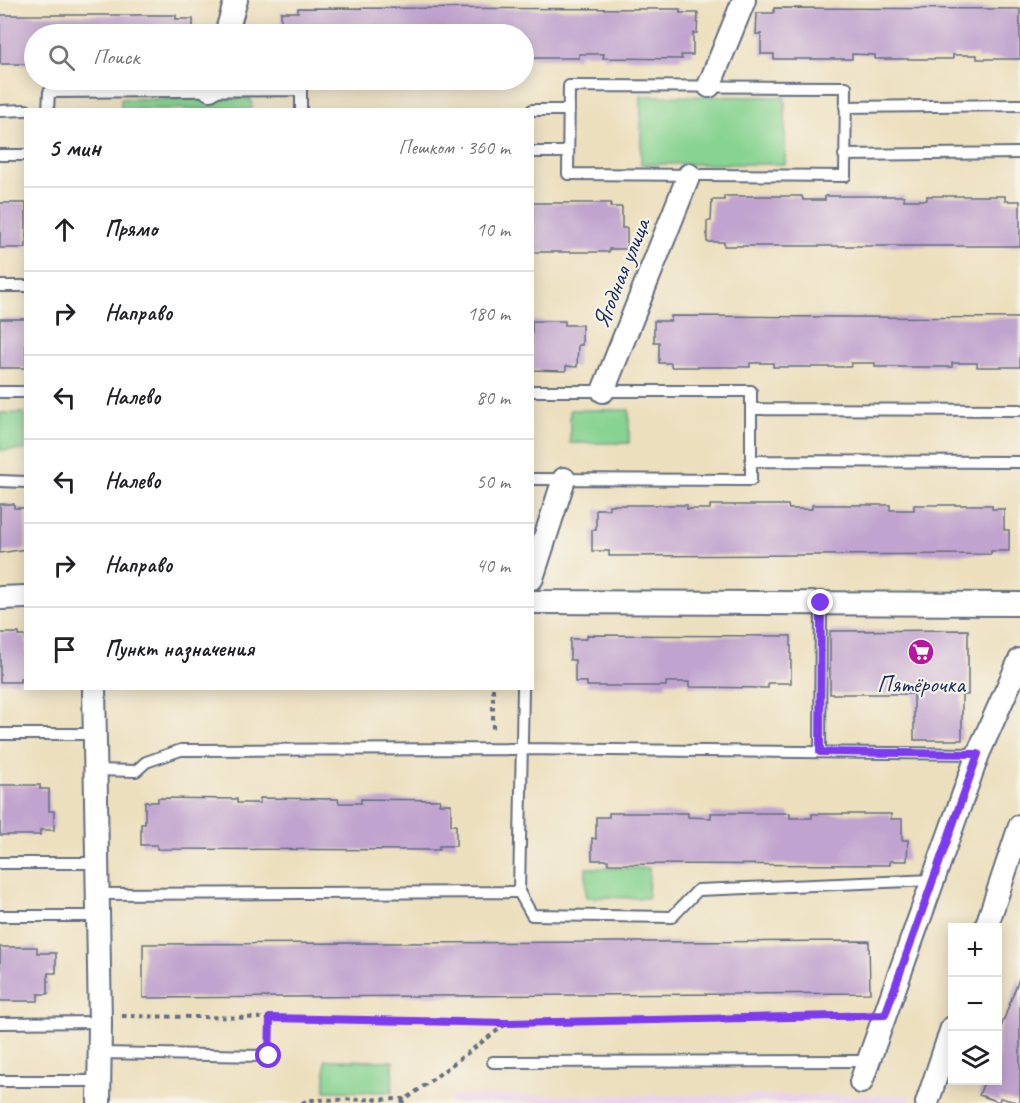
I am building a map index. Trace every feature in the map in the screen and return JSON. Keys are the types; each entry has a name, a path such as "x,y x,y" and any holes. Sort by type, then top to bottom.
{"street":[{"path":"229,24 236,0"},
{"path":"709,86 744,0"},
{"name":"Ягодная улица","path":"603,391 689,175"},
{"path":"534,572 564,479"},
{"path":"0,598 24,597"},
{"path":"534,602 1020,604"},
{"path":"865,1072 978,754 1020,660"},
{"path":"94,690 100,1019 99,1092"},
{"path":"987,923 1020,826"},
{"path":"927,1103 951,1031"}],"lane":[{"path":"569,86 846,87 845,107 845,176 568,174 569,86"},
{"path":"48,108 49,92 90,90"},
{"path":"301,90 301,108"},
{"path":"845,107 1020,105"},
{"path":"0,111 24,110"},
{"path":"534,110 568,110"},
{"path":"534,152 568,152"},
{"path":"844,155 1020,153"},
{"path":"0,155 24,155"},
{"path":"0,286 24,286"},
{"path":"534,391 751,391 751,480 534,479"},
{"path":"0,392 24,392"},
{"path":"751,409 1020,410"},
{"path":"751,461 1020,462"},
{"path":"0,481 24,482"},
{"path":"820,752 821,603"},
{"path":"523,690 519,892 532,915 672,917 698,890 933,880"},
{"path":"0,734 93,734"},
{"path":"94,770 136,771 146,762 181,750 522,749 978,754"},
{"path":"0,863 96,863"},
{"path":"97,894 519,892"},
{"path":"0,916 98,916"},
{"path":"0,1023 100,1019"},
{"path":"100,1053 269,1056"},
{"path":"493,1062 865,1072"},
{"path":"0,1082 99,1092"}],"path":[{"path":"493,690 493,749"},
{"path":"100,1019 270,1018 507,1023 885,1015"},
{"path":"269,1056 270,1018"},
{"path":"401,1103 507,1023"},
{"path":"302,1103 308,1100 406,1099"}],"shaded area":[{"path":"450,1095 911,1095 908,1103 450,1103"}],"green space":[{"path":"641,96 785,97 785,164 641,164"},
{"path":"251,98 252,108 121,108 121,99"},
{"path":"570,410 629,410 629,443 570,443"},
{"path":"0,413 24,413 24,450 0,450"},
{"path":"586,868 649,868 648,898 586,897"},
{"path":"325,1060 393,1061 392,1092 325,1091"}],"building":[{"path":"298,8 680,9 680,13 698,13 697,33 693,33 693,55 681,55 682,59 603,58 604,54 579,54 579,58 534,58 534,24 281,24 281,12 298,12"},
{"path":"774,8 1020,9 1020,59 977,59 977,55 953,55 953,59 875,59 875,55 852,54 852,59 774,59 774,54 761,54 761,34 756,34 757,13 774,13"},
{"path":"0,15 176,15 176,19 193,19 193,24 24,24 24,64 0,64"},
{"path":"724,196 802,196 803,200 825,200 825,196 904,196 904,200 927,200 927,196 1005,196 1005,201 1020,201 1020,246 724,246 724,242 707,242 707,221 711,221 712,200 724,200"},
{"path":"0,203 24,203 24,248 0,248"},
{"path":"534,203 611,203 610,207 622,207 622,228 627,228 627,249 609,249 609,252 534,252"},
{"path":"671,316 1020,318 1020,367 977,367 977,363 952,363 952,367 875,367 875,363 851,363 851,367 773,367 773,363 750,363 750,367 671,367 671,363 659,363 659,342 654,342 654,321 671,321"},
{"path":"0,319 24,319 24,368 0,368"},
{"path":"534,321 565,321 565,325 582,325 582,345 578,345 577,367 566,366 566,371 534,370"},
{"path":"0,504 14,504 14,508 24,508 24,549 0,553"},
{"path":"609,505 687,505 687,509 710,509 710,505 788,505 789,509 812,509 812,505 890,505 890,510 914,510 914,505 992,505 992,509 1004,509 1004,530 1009,530 1009,551 991,551 991,554 609,556 609,551 592,551 592,530 596,530 596,509 609,509"},
{"path":"968,630 968,695 962,695 962,740 914,740 914,694 830,694 830,631"},
{"path":"0,633 19,633 19,636 24,636 24,678 20,678 20,682 0,682"},
{"path":"587,635 791,636 791,683 768,683 768,688 689,687 689,682 666,682 666,686 587,686 587,682 575,682 575,660 570,660 570,639 587,639"},
{"path":"0,785 40,785 40,789 49,789 49,811 54,811 54,830 40,830 40,835 0,835"},
{"path":"158,798 237,799 237,803 260,803 260,798 338,799 339,803 361,803 361,799 440,800 439,804 451,804 451,825 456,825 456,846 439,846 439,850 157,849 157,845 141,845 141,824 145,824 145,802 158,802"},
{"path":"609,813 688,813 688,817 711,818 711,813 790,813 790,818 812,818 812,814 891,814 891,819 902,819 902,840 908,840 907,861 890,861 890,865 608,864 608,860 592,860 592,838 596,839 596,817 609,817"},
{"path":"869,941 870,993 143,998 143,944"},
{"path":"0,947 37,947 37,953 56,953 56,973 48,973 48,994 38,994 38,1001 0,1001"},
{"path":"1020,976 1020,1103 1000,1098 999,1102 979,1095 983,1085 1002,1085 1002,1024"}],"place":[{"name":"Пятёрочка","path":"921,652"}],"route":[{"path":"269,1056 270,1018 507,1023 885,1015 978,754 820,752 821,603"}]}
